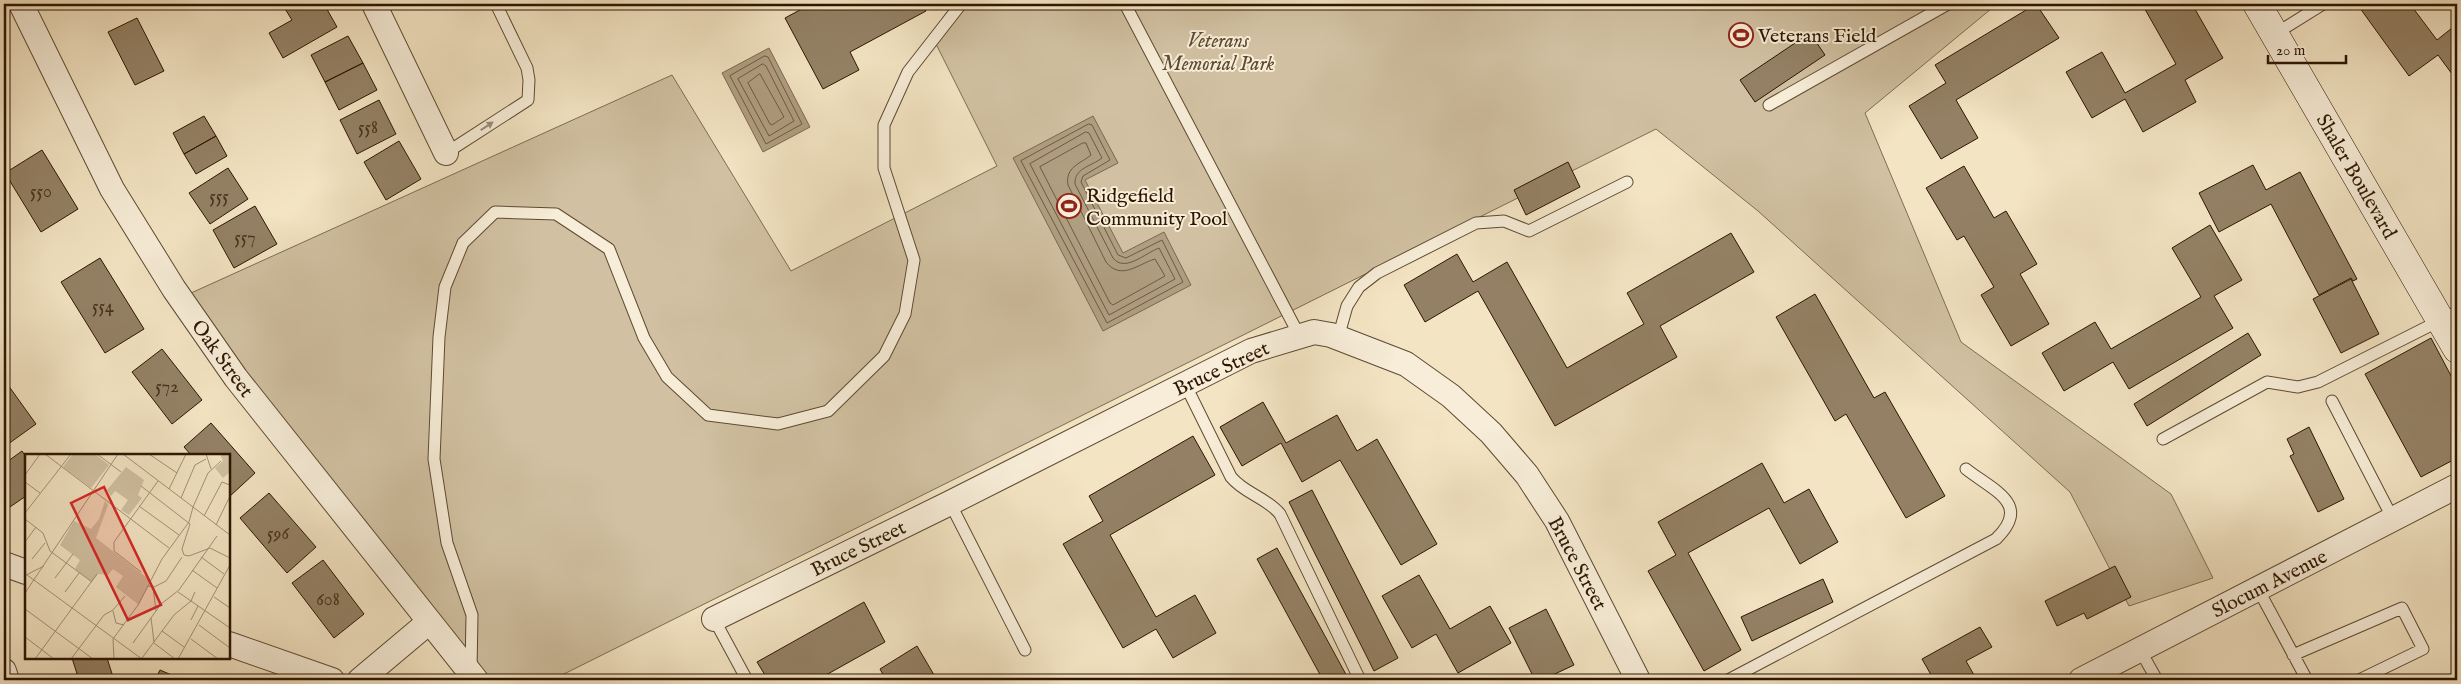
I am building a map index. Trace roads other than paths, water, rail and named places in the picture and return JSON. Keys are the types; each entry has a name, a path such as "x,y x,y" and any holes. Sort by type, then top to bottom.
{"street":[{"name":"Oak Street","path":"22,4 112,189 174,289 236,378 474,678"},
{"path":"374,4 446,153"},
{"name":"Shaler Boulevard","path":"2257,4 2449,317 2457,349"},
{"name":"Bruce Street","path":"714,619 950,503 1250,351 1314,332 1338,338 1406,364 1451,396 1491,433 1527,475 1557,521 1638,680"},
{"name":"Slocum Avenue","path":"2081,680 2457,486"},
{"path":"4,564 25,572"},
{"path":"360,680 429,622"},
{"path":"230,644 332,680"},
{"path":"4,671 8,680"}],"lane":[{"path":"446,153 528,100 529,80 527,68 496,4"},
{"path":"474,678 472,615 447,543 434,459 439,337 445,287 463,243 495,212 556,214 610,249 644,338 667,377 708,414 778,424 828,411 884,356 906,314 914,260 884,168 884,124 908,72 961,4"},
{"path":"1125,4 1299,336"},
{"path":"1768,106 1948,4"},
{"path":"2275,34 2322,4"},
{"path":"1338,338 1347,306 1359,287 1377,273 1476,223 1504,221 1529,232 1627,182"},
{"path":"2163,439 2267,382 2298,387 2318,382 2449,317"},
{"path":"1185,384 1231,477 1238,486 1272,504 1280,514 1360,680"},
{"path":"2332,401 2393,519"},
{"path":"1728,680 1996,539 2012,518 2012,510 2008,502 1966,469"},
{"path":"950,503 1025,650"},
{"path":"2258,589 2307,680"},
{"path":"2293,656 2402,608 2423,649 2359,680"},
{"path":"714,619 747,680"},
{"path":"2140,650 2156,680"}],"water":[{"path":"769,48 810,127 763,152 722,73"},
{"name":"Ridgefield Community Pool","path":"1093,116 1118,163 1085,180 1123,253 1164,232 1191,285 1103,331 1013,158"}],"place":[{"name":"Veterans Field","path":"1741,35"},
{"name":"Ridgefield Community Pool","path":"1069,206"}],"park label":[{"name":"Veterans Memorial Park","path":"1218,52"}]}
